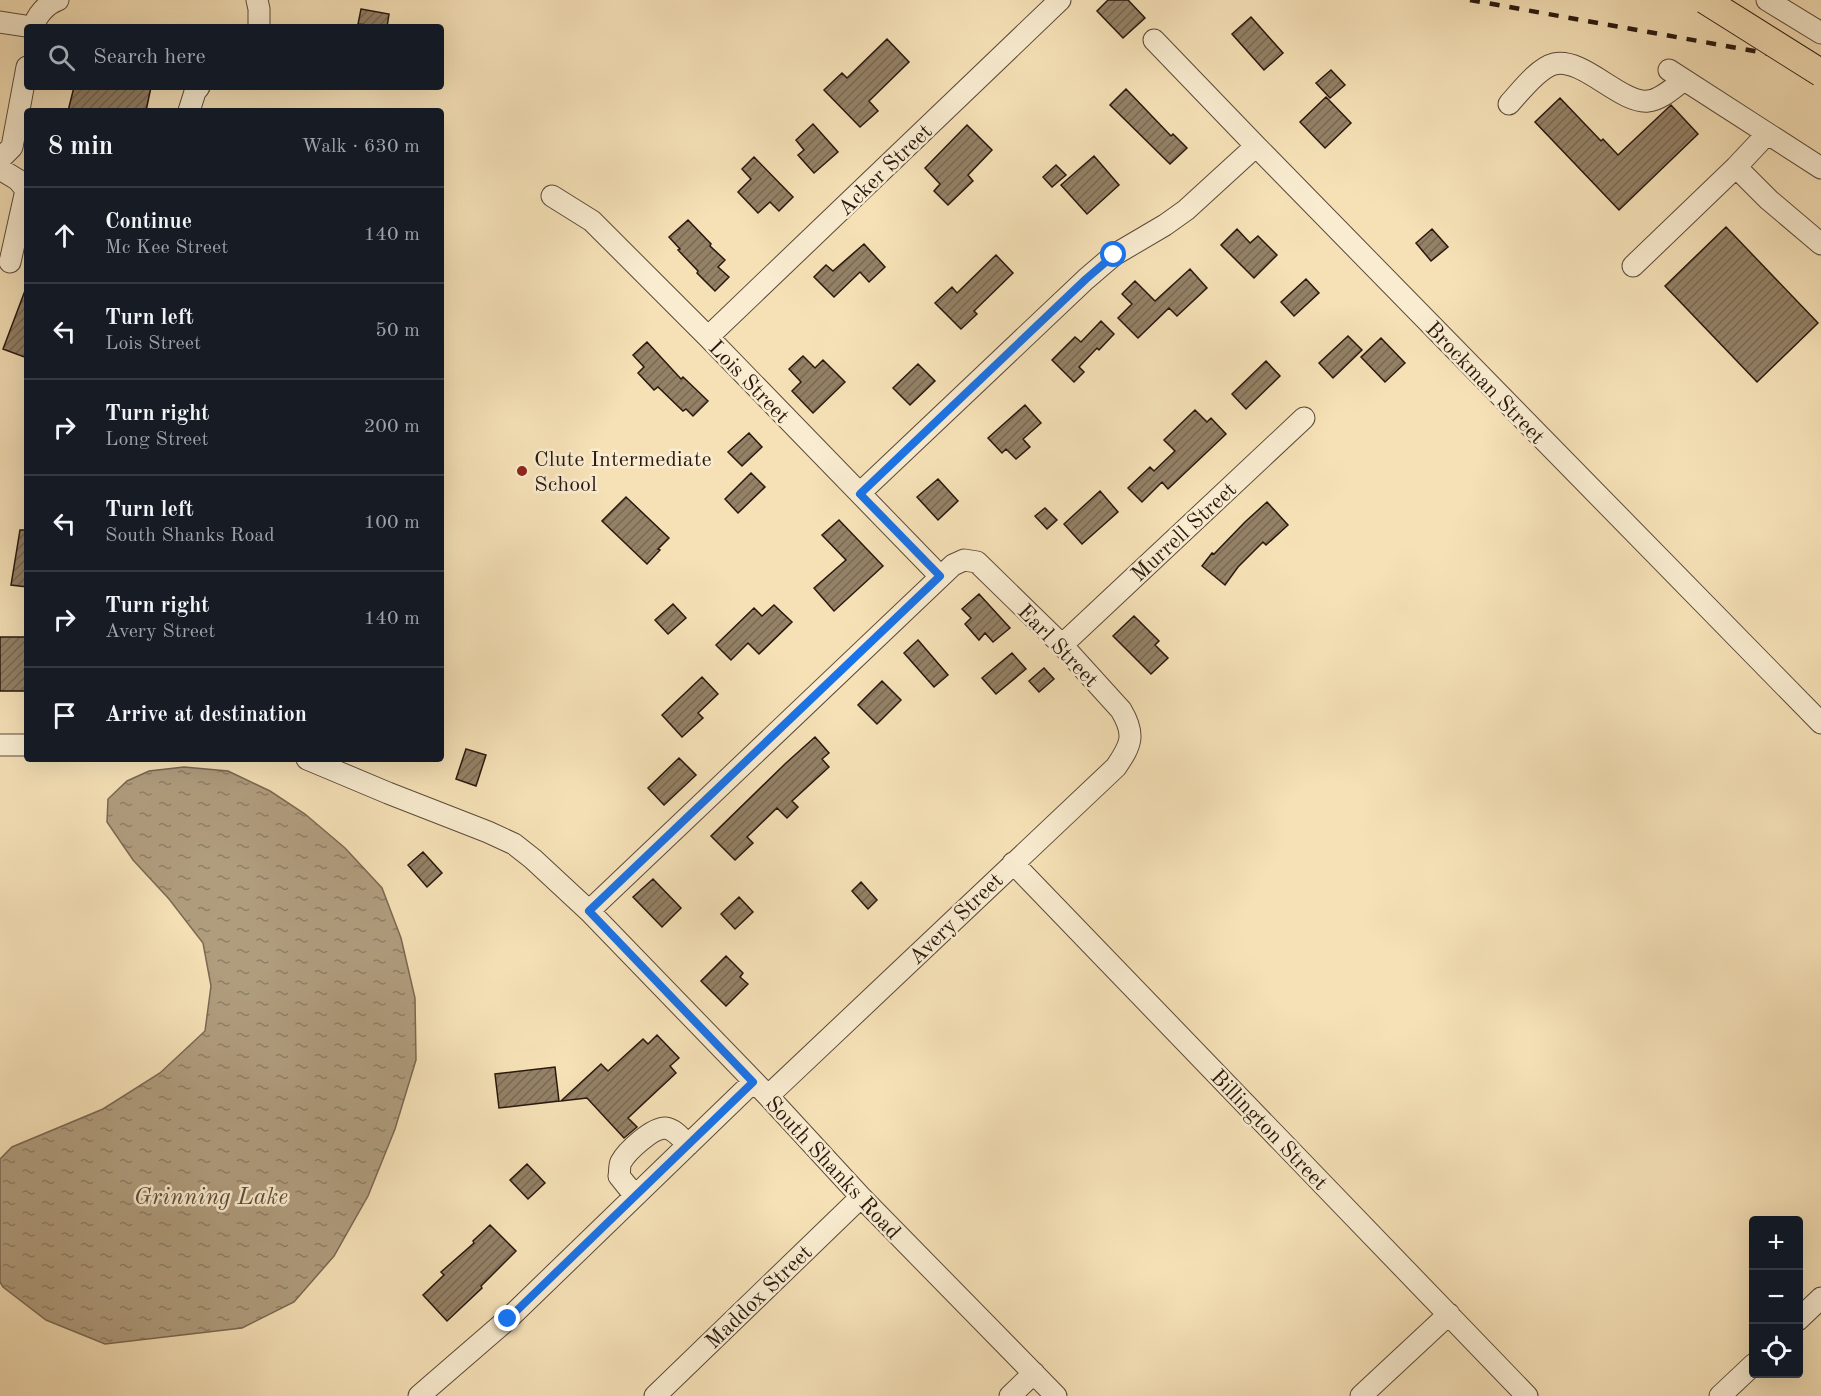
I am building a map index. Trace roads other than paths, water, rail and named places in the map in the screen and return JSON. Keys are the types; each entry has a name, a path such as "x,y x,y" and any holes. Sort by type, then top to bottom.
{"main road":[{"path":"1705,0 1821,73"}],"street":[{"path":"35,24 40,14 52,2 58,0"},
{"path":"257,0 259,24"},
{"name":"Acker Street","path":"708,337 1060,0"},
{"path":"1767,0 1821,33"},
{"path":"0,22 24,26"},
{"name":"Brockman Street","path":"1154,40 1821,723"},
{"path":"1509,104 1544,70 1554,64 1563,64 1581,70 1631,99 1648,101 1663,95 1676,75 1821,168"},
{"path":"0,159 12,147 24,83"},
{"path":"190,108 197,90"},
{"path":"1633,266 1767,134"},
{"path":"860,494 1086,279 1114,255 1186,210 1256,146"},
{"path":"1736,167 1769,200 1821,244"},
{"path":"12,264 23,225 18,183"},
{"name":"Lois Street","path":"552,196 592,221 940,576"},
{"name":"Murrell Street","path":"1062,645 1304,418"},
{"name":"Earl Street","path":"940,576 953,565 964,560 977,562 1062,645 1121,710 1130,734"},
{"path":"589,911 940,576"},
{"name":"Avery Street","path":"419,1396 508,1319 688,1145 760,1089 1013,863 1116,767 1129,749 1130,734"},
{"path":"0,745 24,745"},
{"name":"South Shanks Road","path":"321,762 339,766 388,793 462,821 514,844 533,858 589,911 861,1197 1056,1396"},
{"name":"Billington Street","path":"1013,863 1527,1396"},
{"path":"635,1196 620,1176 620,1164 627,1154 656,1130 667,1128 674,1131 688,1145"},
{"name":"Maddox Street","path":"655,1396 861,1197"},
{"path":"1803,1315 1821,1298"},
{"path":"1361,1396 1449,1314"},
{"path":"1720,1396 1749,1369"},
{"path":"1010,1396 1034,1373"}],"water":[{"name":"Grinning Lake","path":"184,767 228,771 270,791 305,814 345,848 382,888 401,938 415,998 416,1060 395,1129 368,1196 334,1256 294,1302 242,1328 105,1344 46,1320 3,1287 0,1282 0,1159 12,1147 103,1109 160,1073 205,1031 211,986 203,943 169,899 133,860 107,822 108,799 127,781 149,771"}],"railway":[{"path":"1470,0 1821,63"}],"place":[{"name":"Clute Intermediate School","path":"522,471"}]}
